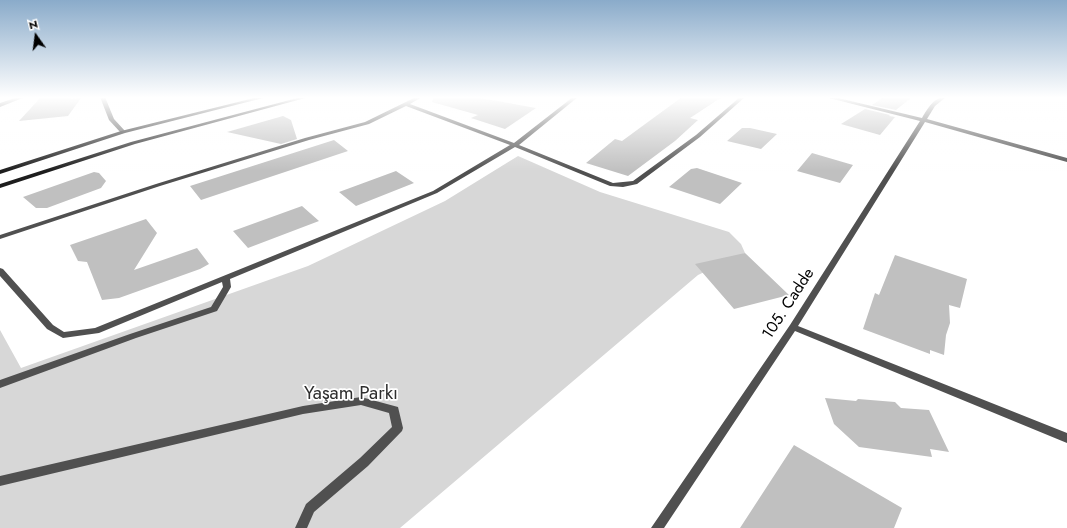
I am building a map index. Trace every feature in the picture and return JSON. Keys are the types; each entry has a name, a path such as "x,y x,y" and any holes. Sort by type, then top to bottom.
{"main road":[{"path":"0,172 123,132 165,122"},
{"path":"0,186 133,143 214,122"}],"street":[{"path":"114,122 123,132"},
{"path":"0,237 158,185 307,139 370,122"},
{"path":"452,122 515,145 612,185 635,183 714,122"},
{"path":"0,271 50,327 63,335 96,331 435,192 515,145 545,122"},
{"name":"105. Cadde","path":"657,528 793,327 923,122"},
{"path":"930,122 1067,160"},
{"path":"0,384 214,309 227,287 226,278"},
{"path":"793,327 1067,438"},
{"path":"0,481 303,410 361,401 394,410 398,428 364,462 310,508 301,528"}],"green space":[{"name":"Yaşam Parkı","path":"518,156 600,192 729,232 741,244 745,253 698,275 400,528 0,528 0,330 21,368 308,266 445,201"}],"building":[{"path":"263,122 292,122 297,139 281,144 227,132"},
{"path":"482,122 516,122 505,129"},
{"path":"648,122 696,122 675,141 628,176 586,163 615,139 622,141"},
{"path":"845,122 891,122 880,135 841,124"},
{"path":"742,128 750,128 777,134 761,149 727,141"},
{"path":"334,140 348,151 201,200 190,186"},
{"path":"812,153 853,165 840,183 797,171"},
{"path":"697,168 742,183 720,204 669,187 691,169"},
{"path":"396,171 414,183 356,206 339,192"},
{"path":"94,172 99,173 106,181 101,188 47,208 36,208 23,197"},
{"path":"302,206 319,221 248,248 233,231"},
{"path":"146,219 157,233 134,270 197,248 209,264 200,269 119,298 102,300 87,262 78,261 70,245"},
{"path":"745,253 789,295 734,309 695,264"},
{"path":"895,255 967,279 960,308 949,305 950,323 946,335 944,355 930,350 930,354 863,329 875,293 879,295"},
{"path":"825,398 856,401 858,399 895,402 901,408 929,410 949,452 930,449 932,457 859,447 834,424"},
{"path":"794,445 902,508 894,528 740,528"}]}
